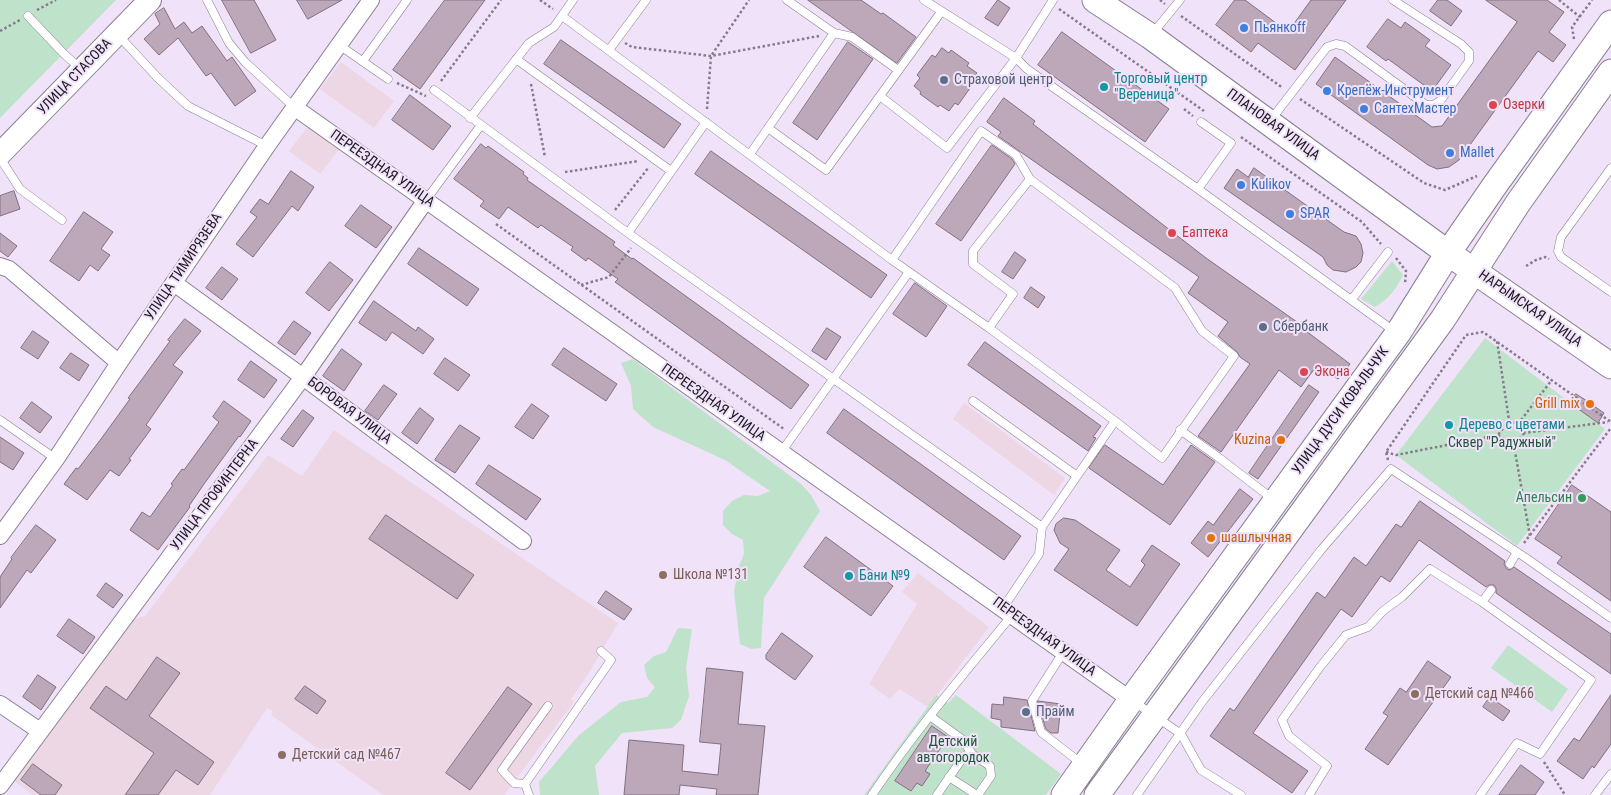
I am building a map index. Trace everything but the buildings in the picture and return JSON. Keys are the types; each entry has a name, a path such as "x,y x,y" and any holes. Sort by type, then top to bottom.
{"main road":[{"name":"ПЛАНОВАЯ УЛИЦА","path":"1102,2 1448,253"},
{"name":"УЛИЦА ДУСИ КОВАЛЬЧУК","path":"1064,795 1398,334 1448,253 1611,23"},
{"name":"УЛИЦА ДУСИ КОВАЛЬЧУК","path":"1097,795 1443,319 1518,203 1611,72"},
{"name":"НАРЫМСКАЯ УЛИЦА","path":"1448,253 1611,366"}],"street":[{"name":"УЛИЦА СТАСОВА","path":"0,154 150,0"},
{"name":"УЛИЦА ТИМИРЯЗЕВА","path":"0,536 56,459 267,146 371,0"},
{"name":"ПЕРЕЕЗДНАЯ УЛИЦА","path":"294,107 1131,700"},
{"name":"УЛИЦА ПРОФИНТЕРНА","path":"2,790 40,731 303,377 426,200"},
{"path":"0,266 10,269 119,363"},
{"name":"БОРОВАЯ УЛИЦА","path":"174,283 523,541"},
{"path":"0,704 40,731"}],"lane":[{"path":"207,0 229,43 244,62 294,107"},
{"path":"363,61 407,0"},
{"path":"470,118 529,44 554,27 573,0"},
{"path":"609,50 646,0"},
{"path":"787,0 834,33 852,37 898,70"},
{"path":"924,0 1016,58 1027,69 1198,189 1398,334"},
{"path":"880,96 947,148 1016,58 1053,0"},
{"path":"1150,36 1180,0"},
{"path":"1269,122 1327,47 1336,44 1345,46 1426,105 1434,105 1441,100 1469,61 1469,52 1461,44 1393,0"},
{"path":"768,128 826,170 941,12"},
{"path":"28,16 64,54 83,70"},
{"path":"562,16 892,260 1115,420 1162,458 1234,356 1202,331 1176,288 1030,179 1016,155 981,132 892,260"},
{"path":"750,154 834,33"},
{"path":"118,34 158,78 188,106 267,146"},
{"path":"339,45 388,79"},
{"path":"516,59 672,171"},
{"path":"434,90 637,240 1042,527"},
{"path":"628,233 706,122"},
{"path":"1198,189 1231,143 1201,122"},
{"path":"426,200 480,125"},
{"path":"0,158 20,188 62,220"},
{"path":"1611,168 1560,240 1558,251 1561,257 1611,292"},
{"path":"989,328 1013,294 973,264 973,251 1030,179"},
{"path":"1352,299 1388,252"},
{"path":"782,452 909,272"},
{"path":"973,401 1077,476"},
{"path":"0,420 56,459"},
{"path":"872,795 887,772 1007,611 1040,554 1042,527 1115,420"},
{"path":"1180,430 1275,502"},
{"path":"1137,795 1202,702 1321,550 1391,469 1517,552 1611,618"},
{"path":"1510,564 1517,552"},
{"path":"1309,795 1327,766 1289,736 1282,720 1320,667 1346,635 1368,627 1430,569 1482,602 1592,680 1540,754 1517,742 1480,795"},
{"path":"1482,602 1491,590"},
{"path":"525,784 611,660 601,651"},
{"path":"1064,651 1032,701 1041,732 1084,766"},
{"path":"1131,700 1180,734 1202,770 1241,795"},
{"path":"525,784 514,783 502,770 548,706"},
{"path":"930,716 963,740 972,754 990,766 991,776 978,795 949,777"},
{"path":"938,795 964,756 972,754"},
{"path":"1596,795 1611,774"},
{"path":"525,784 529,795"}],"path":[{"path":"0,31 56,0"},
{"path":"388,79 428,97 501,0"},
{"path":"540,0 562,16"},
{"path":"706,122 711,56 749,0"},
{"path":"1160,0 1291,93 1424,183 1445,190 1479,175"},
{"path":"1559,0 1580,16"},
{"path":"1574,39 1572,27 1592,0"},
{"path":"618,39 632,47 711,56 834,33"},
{"path":"528,68 548,175 655,159"},
{"path":"608,219 655,159"},
{"path":"496,224 793,436"},
{"path":"581,285 609,277 637,240"},
{"path":"1526,266 1546,257 1552,261 1559,260 1561,257"},
{"path":"1397,259 1406,272 1404,292"},
{"path":"1386,452 1466,335 1483,332 1610,422"},
{"path":"1386,452 1396,455 1498,435 1508,420 1497,341"},
{"path":"1518,424 1551,380"},
{"path":"1508,420 1518,424 1524,433"},
{"path":"1514,446 1524,433 1610,422"},
{"path":"1517,552 1611,428"},
{"path":"1498,435 1514,446 1530,536"},
{"path":"1386,452 1391,469"},
{"path":"1540,754 1565,795"}],"shaded area":[{"path":"341,62 394,101 374,128 320,89"},
{"path":"309,125 340,148 320,174 289,151"},
{"path":"964,403 1065,478 1054,495 953,419"},
{"path":"334,430 618,623 589,673 571,699 574,702 504,795 383,795 271,715 273,711 267,708 210,795 33,795 14,781 127,621 145,616 268,455 302,476"},
{"path":"918,573 989,627 928,707 899,689 890,699 869,684 917,604 902,592"}],"green space":[{"path":"0,0 116,0 0,118"},
{"path":"1392,261 1403,275 1392,293 1375,307 1361,299"},
{"name":"Сквер \"Радужный\"","path":"1485,338 1605,429 1517,546 1396,455"},
{"path":"633,359 801,484 811,495 820,511 764,598 761,648 751,649 740,644 734,591 739,566 744,554 743,540 732,534 723,525 723,511 732,501 744,495 758,496 770,491 725,460 653,427 633,409 631,386 621,363"},
{"path":"678,628 692,629 686,668 689,696 681,720 672,728 622,733 595,766 599,795 540,795 539,782 579,735 621,702 647,697 655,687 647,678 644,665 654,656 666,652"},
{"path":"1508,645 1568,689 1552,712 1491,668"},
{"name":"Детский автогородок","path":"936,695 948,703 956,695 1061,774 1046,795 864,795"}],"place":[{"name":"Пьянкоff","path":"1244,28"},
{"name":"Страховой центр","path":"944,80"},
{"name":"Торговый центр \"Вереница\"","path":"1104,87"},
{"name":"Крепёж-Инструмент","path":"1327,91"},
{"name":"Озерки","path":"1493,105"},
{"name":"СантехМастер","path":"1364,109"},
{"name":"Mallet","path":"1450,153"},
{"name":"Kulikov","path":"1241,185"},
{"name":"SPAR","path":"1290,214"},
{"name":"Еаптека","path":"1172,233"},
{"name":"Сбербанк","path":"1263,327"},
{"name":"Экона","path":"1304,372"},
{"name":"Grill mix","path":"1590,404"},
{"name":"Дерево с цветами","path":"1449,425"},
{"name":"Kuzina","path":"1281,440"},
{"name":"Апельсин","path":"1582,498"},
{"name":"шашлычная","path":"1211,538"},
{"name":"Школа №131","path":"663,575"},
{"name":"Бани №9","path":"849,576"},
{"name":"Детский сад №466","path":"1415,694"},
{"name":"Прайм","path":"1026,712"},
{"name":"Детский сад №467","path":"282,755"}]}
